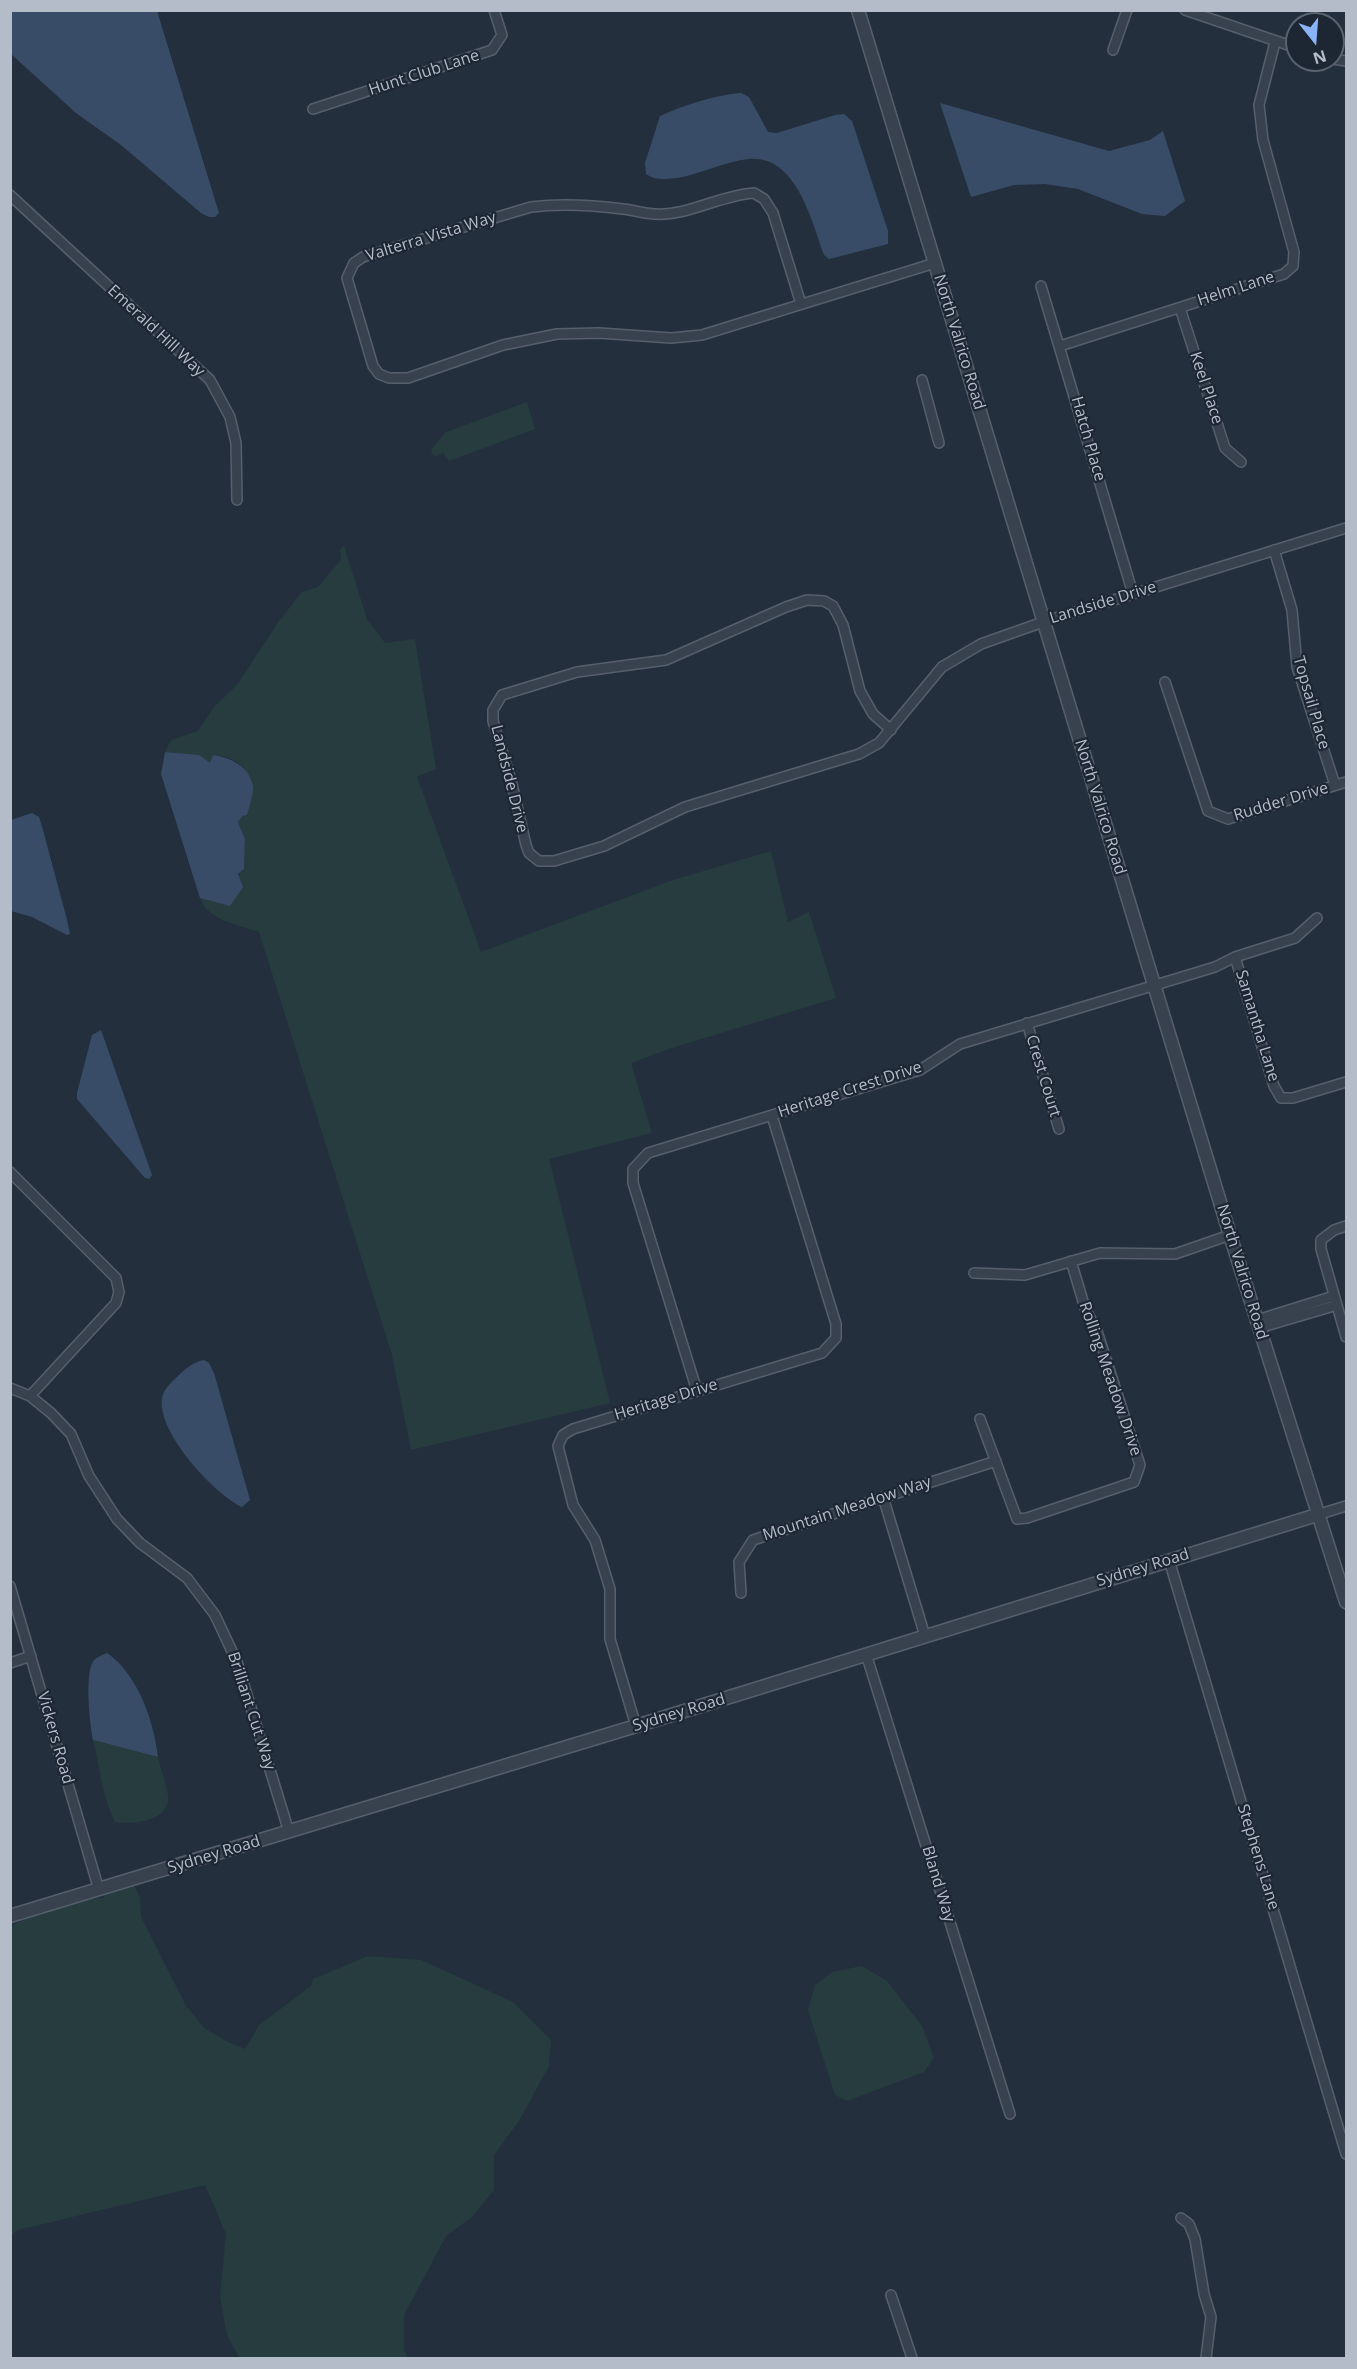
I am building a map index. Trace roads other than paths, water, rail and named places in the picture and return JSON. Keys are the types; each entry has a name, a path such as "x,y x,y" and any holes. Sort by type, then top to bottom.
{"street":[{"name":"Hunt Club Lane","path":"313,109 492,50 502,35 495,10"},
{"name":"North Valrico Road","path":"858,10 1230,1235 1347,1602"},
{"path":"1113,50 1127,10"},
{"path":"1185,10 1285,45"},
{"name":"Helm Lane","path":"1060,346 1284,274 1293,266 1294,252 1263,140 1259,105 1275,42"},
{"name":"Valterra Vista Way","path":"801,304 773,213 764,199 754,193 727,198 687,211 656,214 591,205 554,204 531,207 363,257 354,263 347,278 374,366 379,374 388,378 408,378 503,345 557,334 599,333 671,338 702,335 935,263"},
{"name":"Emerald Hill Way","path":"10,195 210,380 230,417 236,443 237,500"},
{"name":"Hatch Place","path":"1041,285 1133,594"},
{"name":"Keel Place","path":"1180,308 1225,448 1241,462"},
{"path":"922,380 939,443"},
{"name":"Landside Drive","path":"891,730 873,714 860,691 843,625 833,606 824,600 807,600 786,607 666,660 577,672 502,695 493,710 493,721 529,853 539,861 554,861 604,846 685,807 859,754 879,743 891,730 942,666 981,644 1042,622 1347,528"},
{"name":"Topsail Place","path":"1274,550 1292,610 1297,667 1335,785"},
{"name":"Rudder Drive","path":"1165,682 1208,811 1228,819 1347,782"},
{"name":"Heritage Crest Drive","path":"697,1391 633,1183 633,1169 648,1154 920,1070 960,1044 1215,967 1236,957 1295,938 1317,918"},
{"name":"Samantha Lane","path":"1236,957 1274,1086 1281,1098 1293,1098 1347,1082"},
{"name":"Crest Court","path":"1027,1023 1059,1129"},
{"name":"Heritage Drive","path":"636,1726 610,1639 610,1589 595,1540 573,1505 558,1446 564,1435 573,1429 822,1353 836,1338 836,1324 772,1116"},
{"path":"10,1172 116,1278 119,1292 116,1303 30,1396"},
{"path":"1347,1226 1334,1230 1321,1240 1320,1249 1347,1337"},
{"path":"974,1273 1025,1275 1100,1253 1175,1254 1230,1235"},
{"name":"Rolling Meadow Drive","path":"980,1419 1017,1519 1027,1518 1134,1482 1140,1465 1097,1331 1085,1308 1071,1262"},
{"path":"1258,1324 1336,1301"},
{"name":"Brilliant Cut Way","path":"10,1388 30,1396 51,1413 71,1434 89,1476 117,1519 140,1543 187,1578 215,1615 237,1662 289,1832"},
{"name":"Mountain Meadow Way","path":"741,1593 739,1562 753,1540 996,1461"},
{"path":"883,1497 925,1636"},
{"name":"Sydney Road","path":"10,1917 1347,1506"},
{"name":"Stephens Lane","path":"1169,1560 1347,2154"},
{"name":"Vickers Road","path":"10,1586 99,1890"},
{"name":"Bland Way","path":"866,1654 1010,2114"},
{"path":"10,1663 31,1656"},
{"path":"1181,2218 1189,2224 1195,2239 1204,2294 1211,2317 1206,2358"},
{"path":"891,2295 912,2358"}],"water":[{"path":"11,10 157,11 219,213 215,217 209,217 201,213 121,145 76,113 11,54"},
{"path":"741,93 749,97 768,132 777,133 835,115 844,114 852,121 888,231 888,244 829,259 824,255 800,192 778,167 765,160 748,159 677,178 657,179 646,174 645,163 660,116 700,101"},
{"path":"940,103 1109,151 1150,140 1163,131 1185,201 1165,216 1142,214 1078,189 1045,184 1014,185 971,197"},
{"path":"165,752 199,755 210,763 213,755 226,758 243,768 251,779 253,793 247,815 242,816 238,822 245,839 244,869 238,874 243,887 230,906 200,898 161,774"},
{"path":"32,813 39,817 43,830 67,920 70,934 67,935 32,917 11,911 11,820"},
{"path":"101,1030 152,1175 149,1179 145,1178 77,1099 92,1035"},
{"path":"204,1360 209,1363 214,1373 250,1500 242,1507 230,1500 203,1476 178,1444 168,1428 163,1413 162,1399 168,1386 189,1366"},
{"path":"107,1653 127,1673 143,1700 153,1729 158,1757 93,1740 90,1723 89,1675 94,1660"}]}
